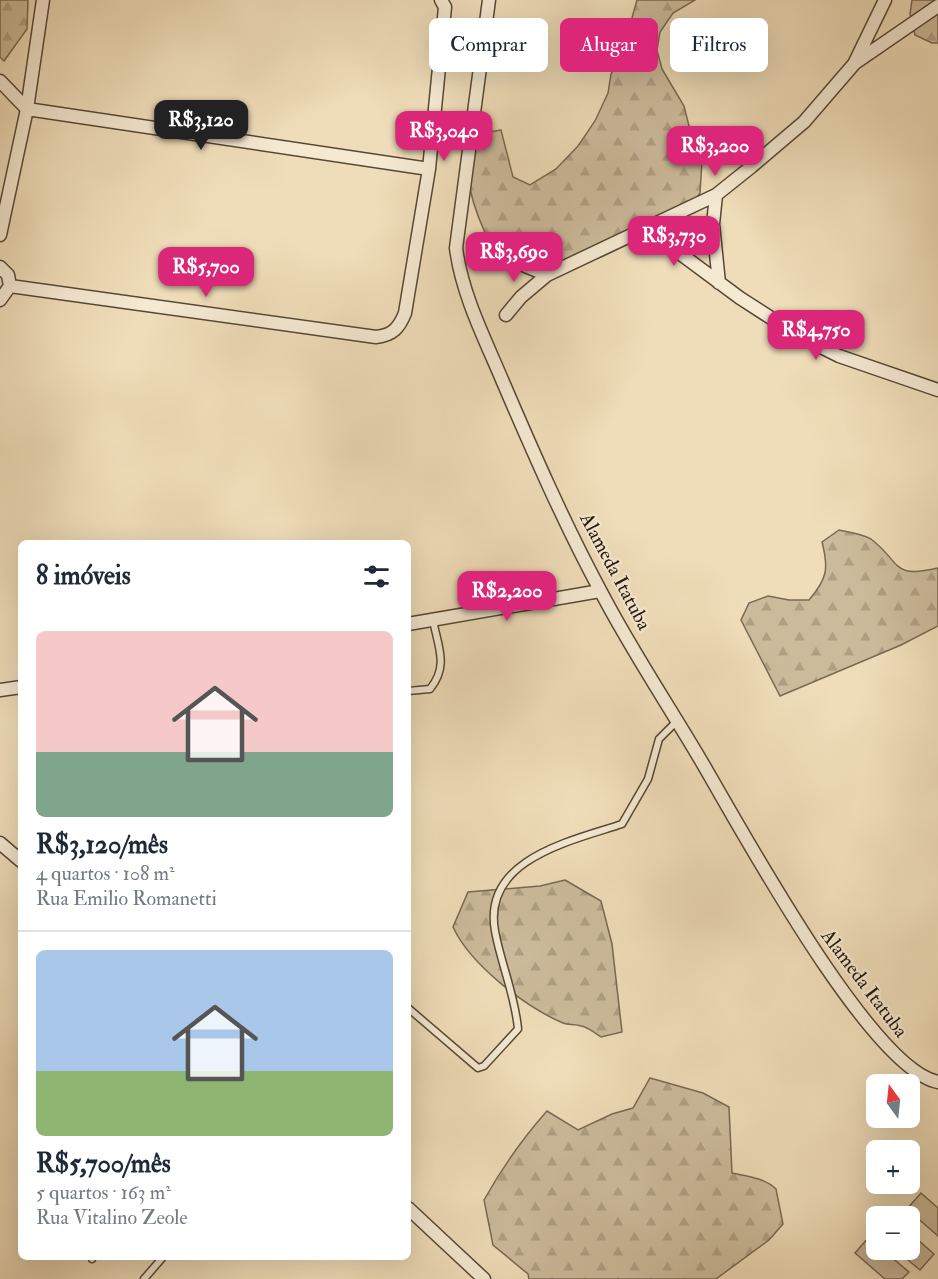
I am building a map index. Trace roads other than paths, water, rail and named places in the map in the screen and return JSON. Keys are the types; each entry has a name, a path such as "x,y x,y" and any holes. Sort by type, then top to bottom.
{"street":[{"path":"0,235 27,109 43,0"},
{"name":"Alameda Itatuba","path":"489,0 456,248 459,273 514,408 600,591 801,930 844,993 893,1054 913,1069 938,1082"},
{"path":"854,64 885,0"},
{"path":"506,315 547,275 716,195 804,122 854,64 938,4 933,0"},
{"path":"10,286 376,336 388,335 396,330 405,313 429,169 443,3"},
{"path":"0,81 27,109 429,169"},
{"path":"716,195 713,224 719,283"},
{"path":"637,234 670,246 719,283 799,336 839,356 938,390"},
{"path":"488,240 523,264 547,275"},
{"path":"0,267 8,275 10,286 0,300"},
{"path":"411,623 600,591"},
{"path":"0,690 18,687"},
{"path":"0,843 18,858"},
{"path":"411,1211 480,1278"}],"lane":[{"path":"411,691 430,688 440,676 442,667 433,619"},
{"path":"411,1011 478,1068 484,1066 518,1029 516,1012 494,929 494,903 505,880 526,861 548,848 622,824 648,779 659,739 677,721"},
{"path":"144,1279 160,1260"}]}
